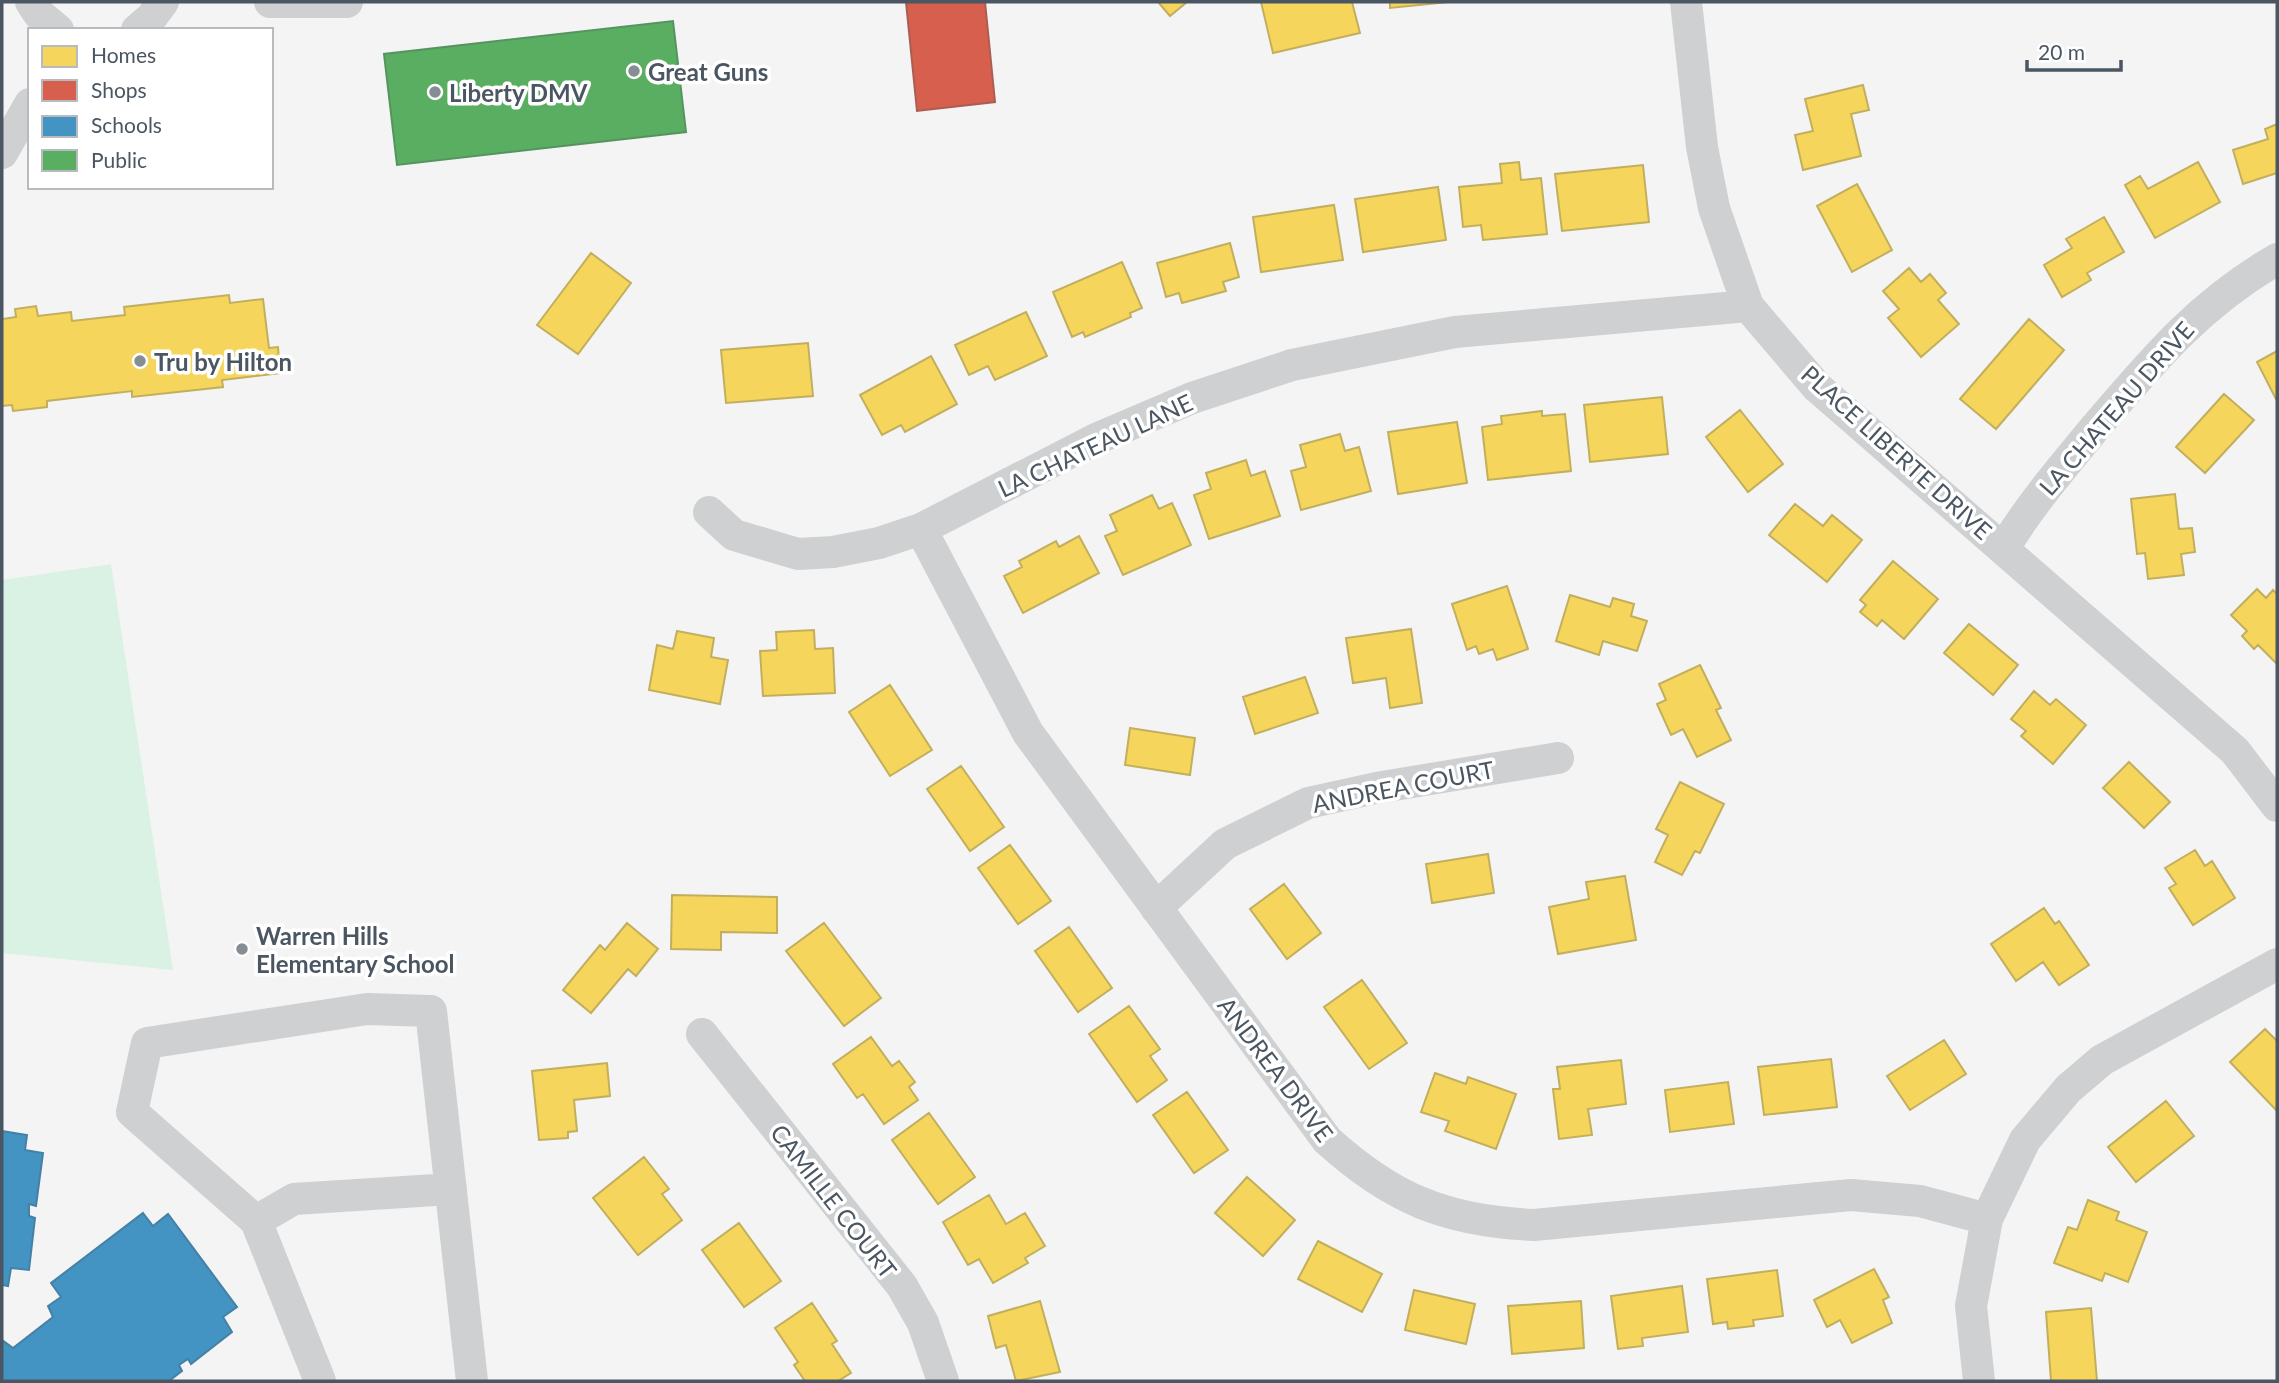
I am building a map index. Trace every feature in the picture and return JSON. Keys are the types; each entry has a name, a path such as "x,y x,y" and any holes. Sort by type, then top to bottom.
{"street":[{"path":"31,2 39,14 56,28"},
{"path":"139,28 163,2"},
{"path":"270,2 347,2"},
{"name":"PLACE LIBERTE DRIVE","path":"1686,2 1702,147 1714,208 1748,306 1817,387 2235,751 2277,806"},
{"path":"2,153 28,108"},
{"name":"LA CHATEAU DRIVE","path":"2004,548 2029,506 2149,364 2191,321 2235,283 2277,259"},
{"name":"LA CHATEAU LANE","path":"709,512 734,535 798,554 879,543 921,529 1096,439 1192,398 1292,365 1455,331 1748,306"},
{"name":"ANDREA DRIVE","path":"921,529 1028,733 1327,1140 1361,1171 1421,1205 1488,1223 1534,1225 1851,1195 1920,1200 1987,1219"},
{"name":"ANDREA COURT","path":"1156,908 1225,844 1308,803 1376,788 1558,758"},
{"path":"1979,1381 1971,1306 1987,1219 2025,1140 2068,1089 2102,1060 2277,964"},
{"path":"320,1381 256,1221 132,1112 147,1043 367,1009 431,1011 472,1381"},
{"name":"CAMILLE COURT","path":"702,1034 902,1286 923,1323 943,1381"},
{"path":"256,1221 294,1199 451,1189"}],"green space":[{"path":"111,564 173,970 2,953 2,580"}],"building: Homes":[{"path":"1158,2 1187,2 1170,16"},
{"path":"1261,2 1352,2 1360,33 1273,53"},
{"path":"1390,2 1449,2 1390,8"},
{"path":"1863,85 1869,110 1851,114 1861,156 1803,170 1795,135 1813,131 1805,99"},
{"path":"2277,124 2277,173 2243,184 2233,150 2268,139 2265,129"},
{"path":"1519,162 1521,180 1541,178 1547,234 1483,240 1481,225 1463,227 1459,187 1502,183 1500,164"},
{"path":"2198,162 2220,202 2155,238 2125,185 2140,176 2148,189"},
{"path":"1643,165 1649,222 1562,231 1555,174"},
{"path":"1857,184 1892,250 1852,272 1817,206"},
{"path":"1438,187 1446,240 1363,252 1355,199"},
{"path":"1334,205 1343,260 1261,272 1253,217"},
{"path":"2104,217 2124,252 2087,273 2091,280 2062,297 2044,265 2072,248 2066,239"},
{"path":"1230,243 1239,277 1223,282 1226,291 1182,303 1179,293 1166,297 1157,263"},
{"path":"591,253 631,283 578,354 537,325"},
{"path":"1122,262 1142,308 1130,313 1131,317 1085,337 1083,332 1072,337 1053,292"},
{"path":"1909,268 1921,282 1930,274 1946,293 1938,300 1959,324 1921,357 1888,318 1899,309 1883,291"},
{"name":"Tru by Hilton","path":"229,295 230,303 263,299 269,348 278,347 280,373 222,380 223,387 132,397 132,391 47,401 47,407 13,411 12,405 2,406 2,319 16,317 15,309 36,306 38,316 71,312 72,321 125,315 124,307"},
{"path":"1026,312 1047,356 995,380 988,366 969,375 955,345"},
{"path":"2029,319 2064,350 1996,429 1960,399"},
{"path":"808,343 813,396 726,403 721,350"},
{"path":"2277,351 2277,401 2257,362"},
{"path":"931,356 957,404 905,432 901,425 882,435 860,395"},
{"path":"2224,394 2254,420 2205,473 2176,447"},
{"path":"1662,397 1668,454 1590,462 1584,405"},
{"path":"1740,410 1783,464 1748,492 1706,437"},
{"path":"1542,411 1542,416 1565,414 1571,471 1488,480 1482,427 1502,424 1501,416"},
{"path":"1457,422 1467,483 1398,494 1388,432"},
{"path":"1340,434 1345,451 1359,447 1371,491 1301,510 1291,471 1306,467 1300,445"},
{"path":"1246,460 1251,476 1265,471 1280,516 1209,539 1194,495 1211,489 1206,473"},
{"path":"2175,494 2179,529 2192,528 2195,552 2181,554 2184,575 2148,579 2145,553 2137,554 2131,499"},
{"path":"1152,495 1159,509 1172,503 1191,545 1123,575 1105,536 1117,531 1110,515"},
{"path":"1795,504 1823,526 1832,515 1862,540 1827,582 1769,535"},
{"path":"1079,536 1099,573 1023,613 1004,576 1022,567 1019,561 1056,541 1059,547"},
{"path":"1893,561 1938,599 1904,639 1882,620 1877,626 1860,612 1866,605 1860,600"},
{"path":"1507,586 1528,649 1497,660 1493,649 1479,654 1476,646 1467,650 1452,604"},
{"path":"2257,589 2266,598 2273,590 2277,594 2277,664 2258,645 2254,649 2242,636 2247,631 2231,615"},
{"path":"1570,595 1610,607 1613,598 1634,604 1631,616 1647,621 1637,651 1603,641 1599,655 1556,641"},
{"path":"1969,624 2018,665 1993,695 1944,653"},
{"path":"1411,629 1422,703 1390,708 1386,678 1353,683 1346,638"},
{"path":"814,630 815,649 833,648 835,693 763,696 760,651 777,650 776,632"},
{"path":"677,631 714,638 711,657 728,660 720,704 649,690 657,645 673,649"},
{"path":"1700,665 1721,708 1716,710 1731,740 1697,757 1683,729 1671,735 1657,704 1666,700 1659,684"},
{"path":"1305,677 1318,713 1255,734 1243,697"},
{"path":"890,685 932,750 890,776 849,712"},
{"path":"2034,691 2050,705 2056,699 2086,725 2053,764 2021,736 2026,731 2011,719"},
{"path":"1130,728 1195,738 1190,775 1125,765"},
{"path":"2129,762 2170,802 2144,828 2103,788"},
{"path":"961,766 1004,827 970,851 927,789"},
{"path":"1680,782 1724,804 1700,853 1695,851 1682,875 1655,862 1668,835 1656,829"},
{"path":"1010,845 1051,901 1018,924 978,868"},
{"path":"2195,850 2205,866 2212,861 2235,898 2193,925 2169,888 2176,884 2165,868"},
{"path":"1488,854 1494,893 1432,903 1426,864"},
{"path":"1625,876 1636,940 1558,954 1549,907 1589,899 1586,882"},
{"path":"1284,884 1321,933 1287,959 1250,909"},
{"path":"672,895 777,897 777,933 721,932 721,950 671,949"},
{"path":"2044,908 2055,924 2059,921 2089,965 2059,985 2043,962 2016,981 1991,944"},
{"path":"627,923 658,949 636,976 628,969 591,1013 563,990 600,945 605,950"},
{"path":"824,923 881,998 844,1026 786,951"},
{"path":"1069,927 1112,988 1078,1012 1035,951"},
{"path":"1362,980 1407,1043 1369,1069 1324,1007"},
{"path":"1129,1006 1160,1049 1150,1056 1167,1080 1137,1102 1089,1034"},
{"path":"2265,1029 2277,1041 2277,1111 2230,1062"},
{"path":"871,1037 892,1066 899,1061 915,1082 909,1087 918,1100 884,1124 863,1094 857,1098 833,1064"},
{"path":"1944,1040 1966,1074 1910,1110 1887,1076"},
{"path":"1831,1059 1837,1107 1764,1115 1758,1067"},
{"path":"1621,1060 1626,1104 1588,1109 1592,1135 1559,1139 1553,1089 1560,1089 1557,1067"},
{"path":"607,1063 610,1096 574,1100 577,1131 568,1132 568,1138 539,1140 532,1071"},
{"path":"1435,1073 1466,1084 1468,1077 1516,1094 1496,1149 1445,1131 1449,1121 1421,1112"},
{"path":"1728,1082 1734,1124 1670,1132 1665,1090"},
{"path":"1187,1092 1228,1150 1194,1173 1153,1115"},
{"path":"2166,1101 2194,1136 2136,1182 2108,1147"},
{"path":"929,1113 975,1177 938,1204 892,1140"},
{"path":"644,1157 669,1189 662,1194 682,1220 638,1255 593,1198"},
{"path":"1247,1177 1295,1220 1263,1256 1215,1213"},
{"path":"989,1195 1006,1224 1025,1213 1045,1246 1025,1258 1028,1263 993,1283 979,1259 968,1265 943,1222"},
{"path":"2088,1200 2119,1212 2116,1220 2147,1232 2128,1282 2105,1273 2102,1281 2054,1263 2068,1227 2077,1230"},
{"path":"739,1223 781,1281 744,1307 702,1250"},
{"path":"1318,1241 1382,1274 1362,1312 1298,1279"},
{"path":"1874,1269 1889,1297 1883,1300 1892,1323 1852,1343 1840,1320 1827,1327 1814,1300"},
{"path":"1777,1270 1783,1316 1753,1320 1754,1326 1728,1329 1727,1322 1713,1324 1707,1279"},
{"path":"1682,1286 1688,1332 1642,1338 1643,1346 1618,1349 1611,1296"},
{"path":"1414,1290 1475,1304 1466,1344 1405,1330"},
{"path":"1040,1301 1060,1372 1016,1381 1006,1345 996,1348 988,1316"},
{"path":"1581,1301 1584,1348 1512,1354 1508,1306"},
{"path":"812,1303 837,1341 832,1344 851,1373 838,1381 805,1381 794,1365 798,1362 775,1328"},
{"path":"2091,1308 2097,1381 2051,1381 2046,1312"}],"building: Shops":[{"path":"906,2 985,2 995,102 917,111"}],"building: Schools":[{"path":"2,1131 27,1135 25,1150 43,1153 36,1206 29,1204 29,1216 35,1218 29,1270 11,1268 8,1286 2,1285"},
{"path":"143,1213 153,1226 168,1214 237,1307 223,1317 232,1332 191,1364 188,1359 179,1365 182,1371 169,1381 2,1381 2,1340 13,1348 53,1317 48,1306 61,1297 51,1283"}],"building: Public":[{"path":"673,21 686,132 397,165 384,54"}],"place":[{"name":"Great Guns","path":"634,71"},
{"name":"Liberty DMV","path":"435,92"},
{"name":"Tru by Hilton","path":"140,361"},
{"name":"Warren Hills Elementary School","path":"242,949"}]}
